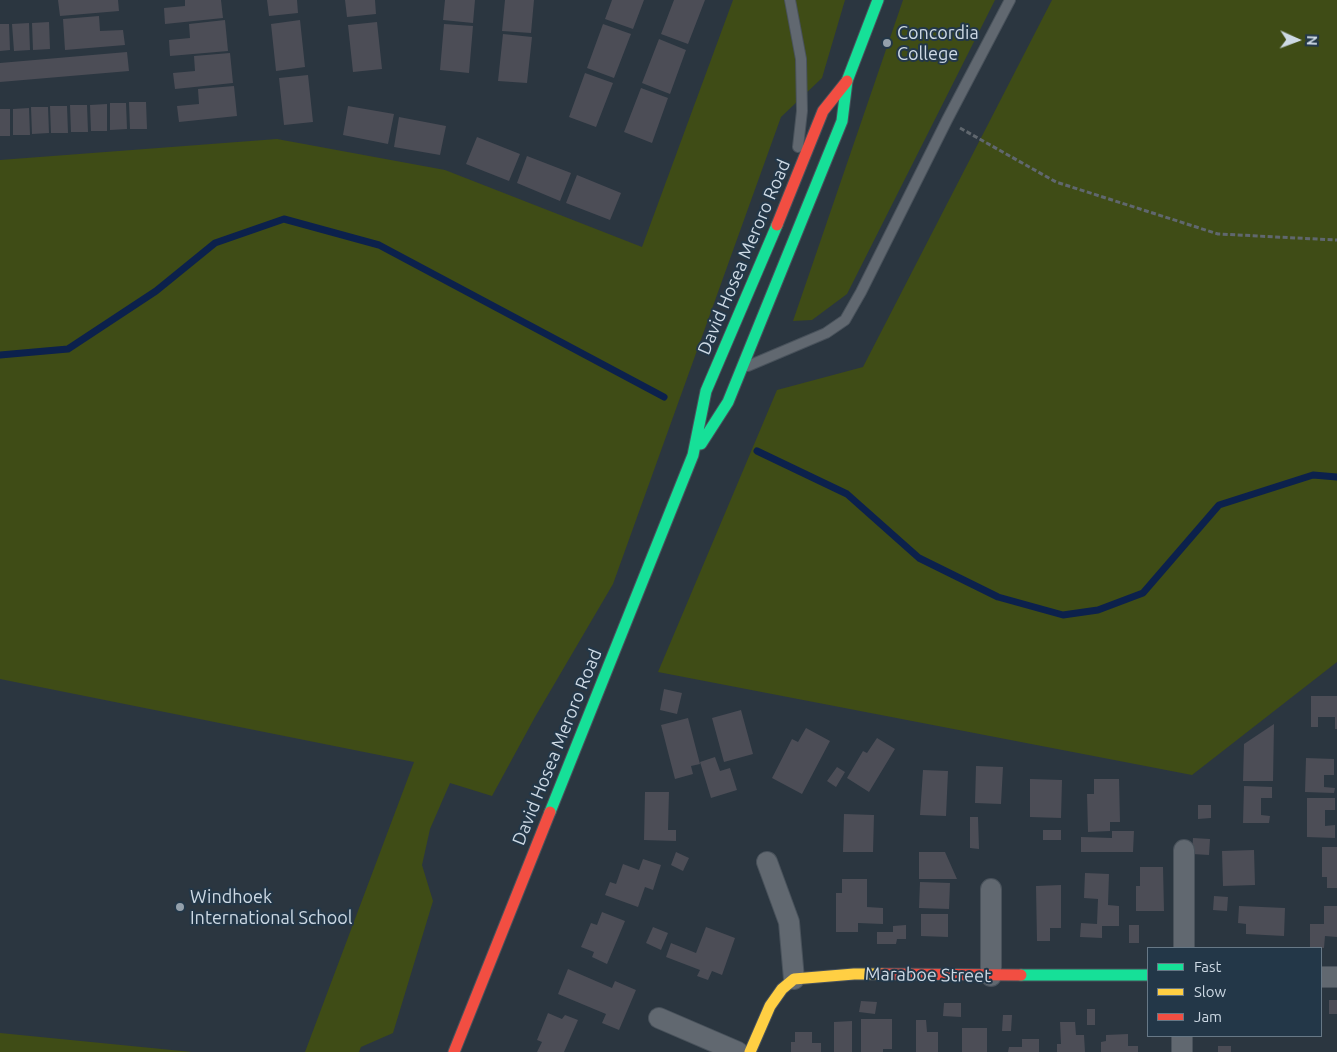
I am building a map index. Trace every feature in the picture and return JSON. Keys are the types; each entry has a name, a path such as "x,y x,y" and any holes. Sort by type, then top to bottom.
{"main road":[{"name":"David Hosea Meroro Road","path":"693,455 728,402 743,368 842,121 847,81 878,0"},
{"name":"David Hosea Meroro Road","path":"454,1052 693,455 706,391 795,182 823,111 847,81"},
{"name":"Maraboe Street","path":"794,979 854,974 991,976 1147,975"},
{"path":"750,1052 770,1006 782,989 794,979"}],"street":[{"path":"1184,850 1184,947"},
{"path":"767,862 789,922 794,979"},
{"path":"991,890 991,976"},
{"path":"1322,977 1337,977"},
{"path":"659,1018 738,1052"},
{"path":"1182,1037 1182,1052"}],"lane":[{"path":"790,0 801,59 802,111 795,182"},
{"path":"743,368 826,333 845,320 1010,0"}],"path":[{"path":"947,120 1056,182 1218,234 1337,240"}],"green space":[{"path":"733,0 845,0 822,78 781,117 613,584 535,717 492,796 450,783 430,829 422,865 433,901 393,1033 361,1047 359,1052 305,1052 414,762 0,679 0,160 277,139 445,170 642,247"},
{"path":"903,0 995,0 847,294 812,320 793,321"},
{"path":"1052,0 1337,0 1337,662 1192,775 658,672 777,390 863,367"},
{"path":"0,1033 192,1052 0,1052"}],"building":[{"path":"58,0 118,0 119,11 60,16"},
{"path":"185,0 221,0 223,18 165,24 164,8 185,6"},
{"path":"267,0 297,0 298,13 269,16"},
{"path":"345,0 375,0 376,14 347,17"},
{"path":"445,0 475,0 473,23 443,20"},
{"path":"505,0 534,0 531,33 502,31"},
{"path":"612,0 644,0 633,29 605,19"},
{"path":"674,0 705,0 688,44 661,34"},
{"path":"99,16 100,31 123,30 125,45 65,50 63,19"},
{"path":"225,20 228,51 170,56 169,40 190,38 189,24"},
{"path":"300,20 305,67 276,71 271,24"},
{"path":"49,22 50,49 33,50 32,23"},
{"path":"377,22 382,69 353,72 348,25"},
{"path":"29,23 30,50 14,51 12,24"},
{"path":"0,24 9,24 10,50 0,51"},
{"path":"444,24 473,26 469,73 440,70"},
{"path":"603,24 631,34 614,78 587,68"},
{"path":"503,34 532,37 527,83 498,81"},
{"path":"659,39 686,50 670,94 642,83"},
{"path":"127,52 129,71 0,82 0,63"},
{"path":"230,53 233,83 175,89 173,73 195,71 194,56"},
{"path":"585,73 613,83 596,127 569,117"},
{"path":"308,75 313,122 284,125 279,78"},
{"path":"234,86 237,116 179,122 177,106 199,104 198,89"},
{"path":"641,88 668,98 652,143 624,132"},
{"path":"129,102 146,102 147,129 130,129"},
{"path":"110,103 126,103 127,129 110,130"},
{"path":"107,104 107,131 91,131 90,105"},
{"path":"70,105 87,105 88,132 71,132"},
{"path":"50,106 67,106 68,133 51,133"},
{"path":"348,106 394,114 388,144 343,135"},
{"path":"31,107 48,107 49,133 32,134"},
{"path":"29,108 30,135 13,135 13,109"},
{"path":"0,109 10,109 10,136 0,136"},
{"path":"399,117 446,126 440,155 394,147"},
{"path":"477,137 520,154 509,181 466,164"},
{"path":"527,156 571,173 560,201 517,183"},
{"path":"577,175 621,193 610,220 566,203"},
{"path":"664,689 682,693 677,714 660,710"},
{"path":"1311,696 1337,696 1337,729 1335,729 1335,717 1318,717 1318,727 1311,727"},
{"path":"741,710 753,754 724,762 712,718"},
{"path":"688,718 700,764 691,766 693,774 675,779 661,725"},
{"path":"1274,724 1273,781 1243,781 1244,744"},
{"path":"806,728 830,741 802,794 772,778 792,739 798,742"},
{"path":"877,738 895,749 869,792 847,778 863,751 867,753"},
{"path":"715,757 720,771 730,768 737,790 711,798 700,762"},
{"path":"1306,758 1334,759 1334,775 1324,775 1324,787 1335,788 1334,793 1305,792"},
{"path":"976,766 1003,767 1001,804 975,803"},
{"path":"837,767 845,772 836,787 827,781"},
{"path":"923,770 948,771 946,816 920,815"},
{"path":"1030,779 1062,780 1061,818 1030,817"},
{"path":"1094,779 1119,779 1120,822 1110,822 1110,831 1088,832 1087,794 1094,794"},
{"path":"1244,786 1272,787 1272,798 1261,798 1261,815 1270,816 1269,823 1243,823"},
{"path":"645,792 669,792 668,830 676,830 676,841 644,840"},
{"path":"1307,798 1335,798 1335,810 1325,810 1325,826 1335,825 1335,838 1307,837"},
{"path":"1198,805 1211,805 1211,818 1198,819"},
{"path":"844,814 874,815 873,852 843,852"},
{"path":"970,817 978,817 979,849 970,848"},
{"path":"1043,830 1061,830 1061,840 1043,840"},
{"path":"1112,831 1134,831 1133,852 1081,852 1081,837 1112,838"},
{"path":"1193,838 1210,839 1209,855 1192,854"},
{"path":"1322,847 1337,847 1337,888 1327,888 1327,877 1322,877"},
{"path":"1254,850 1255,885 1223,886 1222,851"},
{"path":"676,852 689,858 683,871 671,865"},
{"path":"919,852 945,852 957,879 919,879"},
{"path":"643,859 661,865 653,890 645,887 638,907 605,895 610,882 616,884 623,864 639,870"},
{"path":"1140,867 1163,867 1164,911 1136,911 1136,886 1140,886"},
{"path":"1085,873 1109,874 1108,905 1119,906 1119,926 1102,926 1102,938 1080,937 1081,923 1097,924 1098,899 1084,898"},
{"path":"842,879 867,879 867,907 883,908 883,924 858,923 858,932 836,932 836,893 842,893"},
{"path":"920,882 950,883 949,909 919,908"},
{"path":"1061,885 1061,928 1050,928 1050,941 1037,941 1036,886"},
{"path":"1214,896 1228,897 1227,911 1213,910"},
{"path":"1239,906 1285,908 1284,936 1246,934 1246,924 1238,923"},
{"path":"1324,906 1337,906 1337,937 1325,936 1324,948 1310,947 1310,924 1324,924"},
{"path":"602,912 625,921 607,964 592,957 594,952 581,947 591,923 597,925"},
{"path":"921,914 948,914 948,937 921,936"},
{"path":"906,925 906,939 897,939 896,944 877,944 877,932 893,932 893,926"},
{"path":"1129,925 1139,925 1139,943 1129,943"},
{"path":"653,927 668,933 661,950 646,943"},
{"path":"706,927 735,938 722,975 712,971 708,980 697,976 700,970 666,957 671,943 696,953"},
{"path":"568,969 612,988 615,981 636,990 619,1030 602,1023 606,1014 558,994"},
{"path":"1329,1000 1337,1000 1337,1014 1329,1014"},
{"path":"861,1001 877,1002 875,1014 859,1012"},
{"path":"944,1003 961,1003 961,1017 943,1016"},
{"path":"1087,1009 1095,1009 1095,1025 1087,1025"},
{"path":"548,1013 562,1019 565,1015 578,1020 564,1052 537,1052 542,1042 537,1040"},
{"path":"1003,1015 1012,1015 1011,1031 1002,1031"},
{"path":"861,1019 892,1019 892,1049 883,1049 883,1052 861,1052"},
{"path":"916,1020 926,1020 927,1032 938,1032 938,1052 916,1052"},
{"path":"852,1021 852,1052 834,1052 834,1022"},
{"path":"1060,1022 1075,1022 1076,1035 1084,1035 1085,1052 1057,1052 1057,1044 1061,1044"},
{"path":"962,1028 987,1028 987,1052 962,1052"},
{"path":"795,1032 812,1032 812,1043 821,1043 821,1052 791,1052 791,1042 795,1042"},
{"path":"1128,1034 1128,1046 1138,1046 1138,1052 1101,1052 1101,1042 1106,1041 1106,1035"},
{"path":"1022,1039 1039,1039 1039,1052 1008,1052 1009,1047 1022,1047"},
{"path":"1218,1046 1231,1046 1231,1052 1218,1052"}],"waterway":[{"path":"0,355 68,349 156,291 215,243 284,219 379,245 664,397"},
{"path":"757,451 847,494 919,558 998,597 1063,615 1098,610 1143,593 1219,505 1313,475 1337,477"}],"traffic: fast":[{"path":"701,444 728,402 842,121 847,81 878,0"},
{"path":"550,812 693,455 706,391 777,225"},
{"path":"1021,975 1147,975"}],"traffic: slow":[{"path":"750,1052 770,1006 782,989 794,979 854,974 882,974"}],"traffic: jam":[{"path":"777,225 823,111 847,81"},
{"path":"454,1052 550,812"},
{"path":"882,974 1021,975"}],"place":[{"name":"Concordia College","path":"887,43"},
{"name":"Windhoek International School","path":"180,907"}]}
